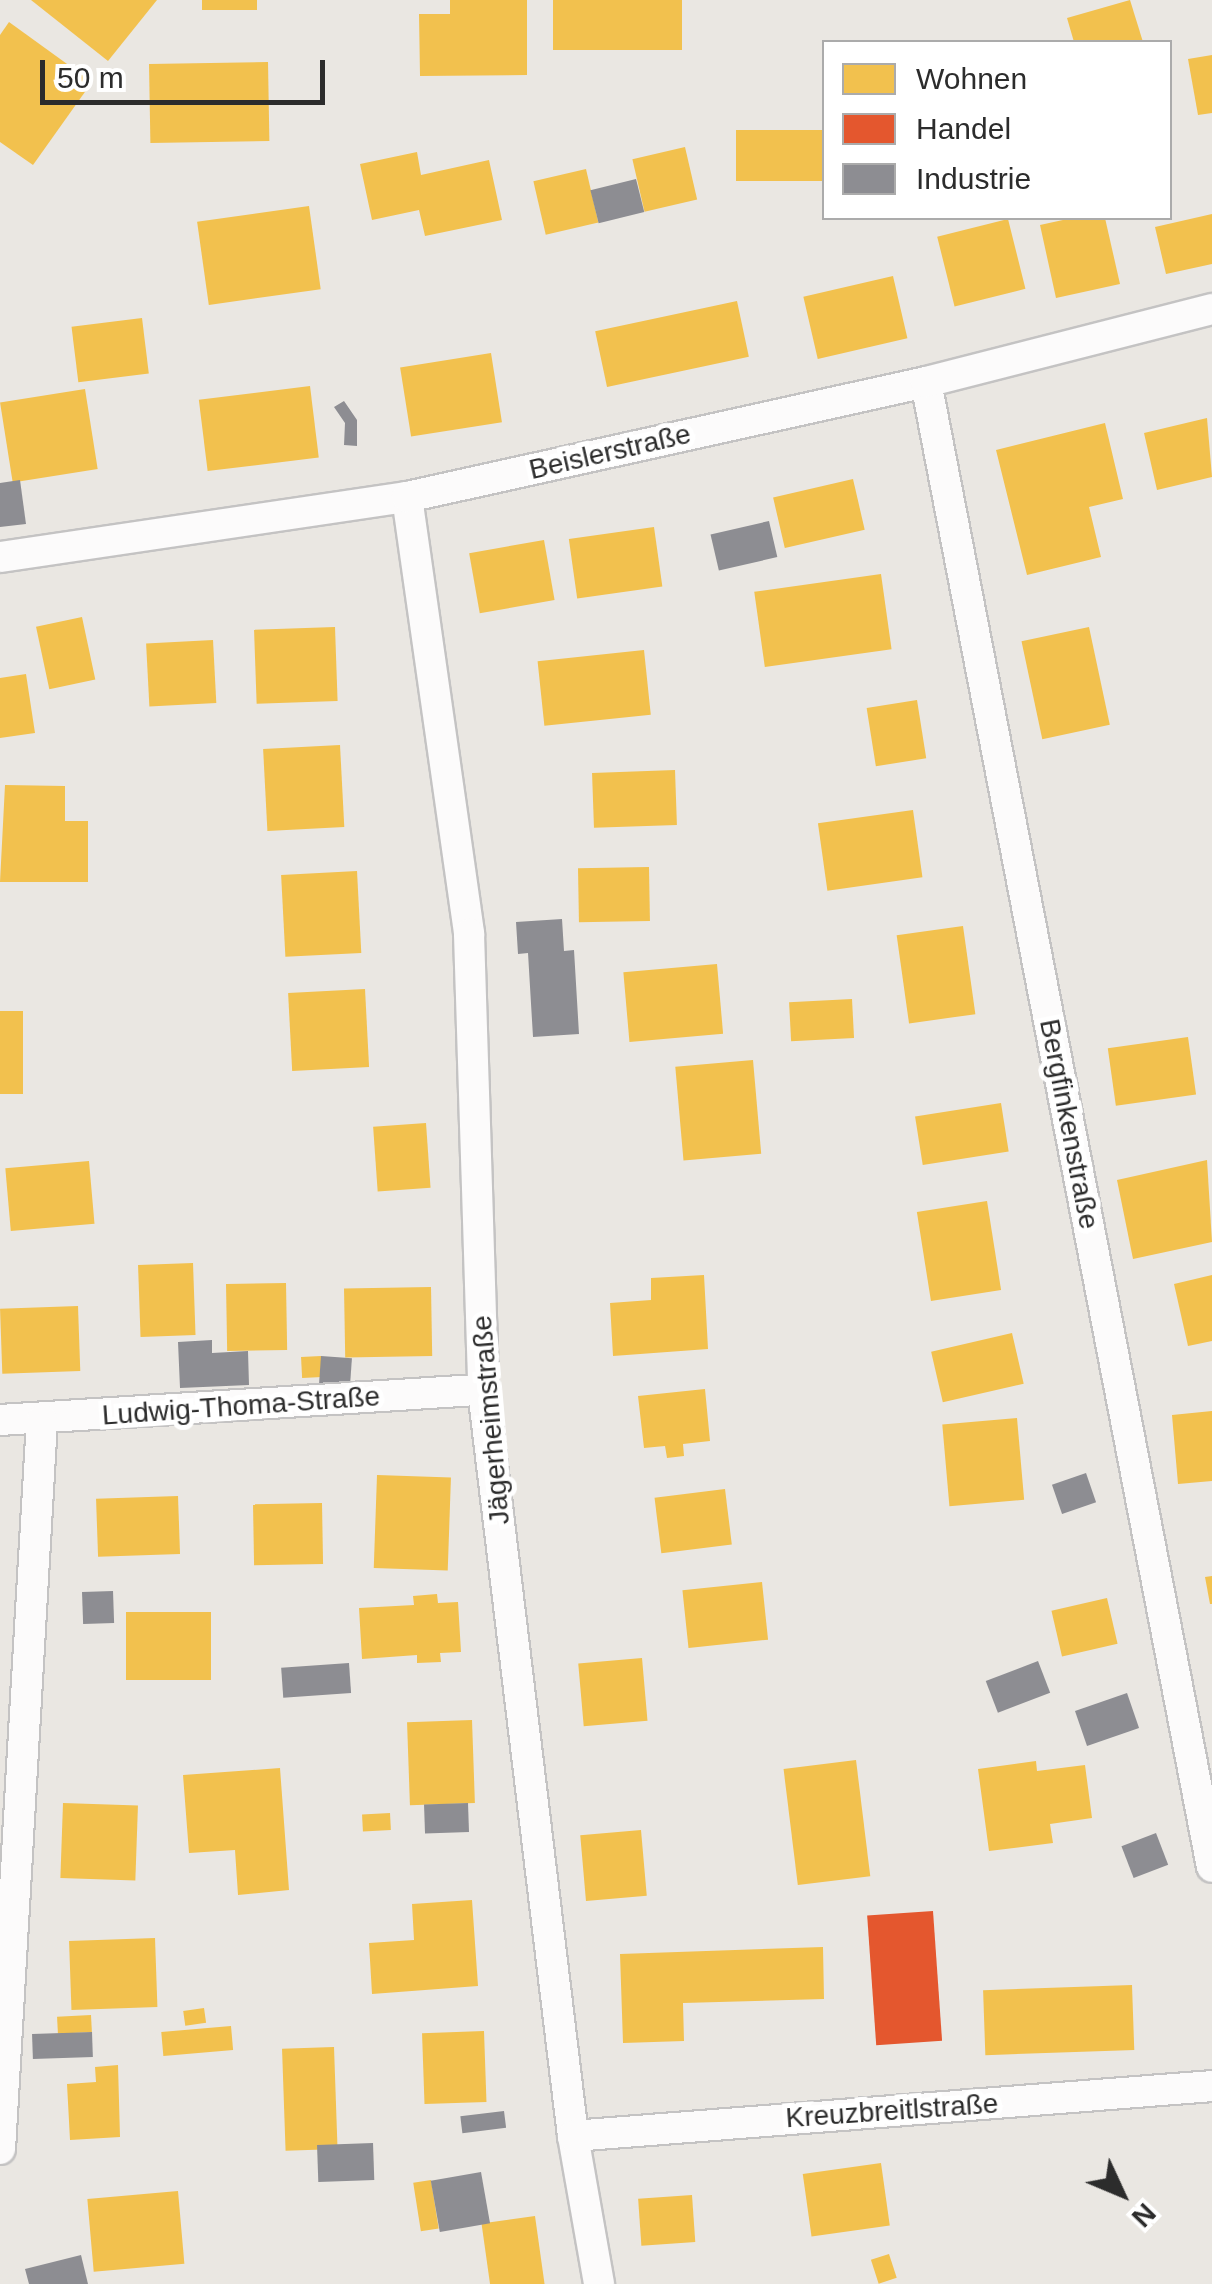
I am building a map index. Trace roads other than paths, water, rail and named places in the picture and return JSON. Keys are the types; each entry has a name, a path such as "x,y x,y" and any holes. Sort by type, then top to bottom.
{"street":[{"name":"Beislerstraße","path":"0,557 407,497 926,382 1212,309"},
{"name":"Bergfinkenstraße","path":"926,382 1212,1867"},
{"name":"Jägerheimstraße","path":"407,497 469,934 483,1390 573,2136 603,2283"},
{"name":"Ludwig-Thoma-Straße","path":"0,1420 483,1390"},
{"path":"0,2149 42,1420"},
{"name":"Kreuzbreitlstraße","path":"573,2136 1212,2086"}]}
